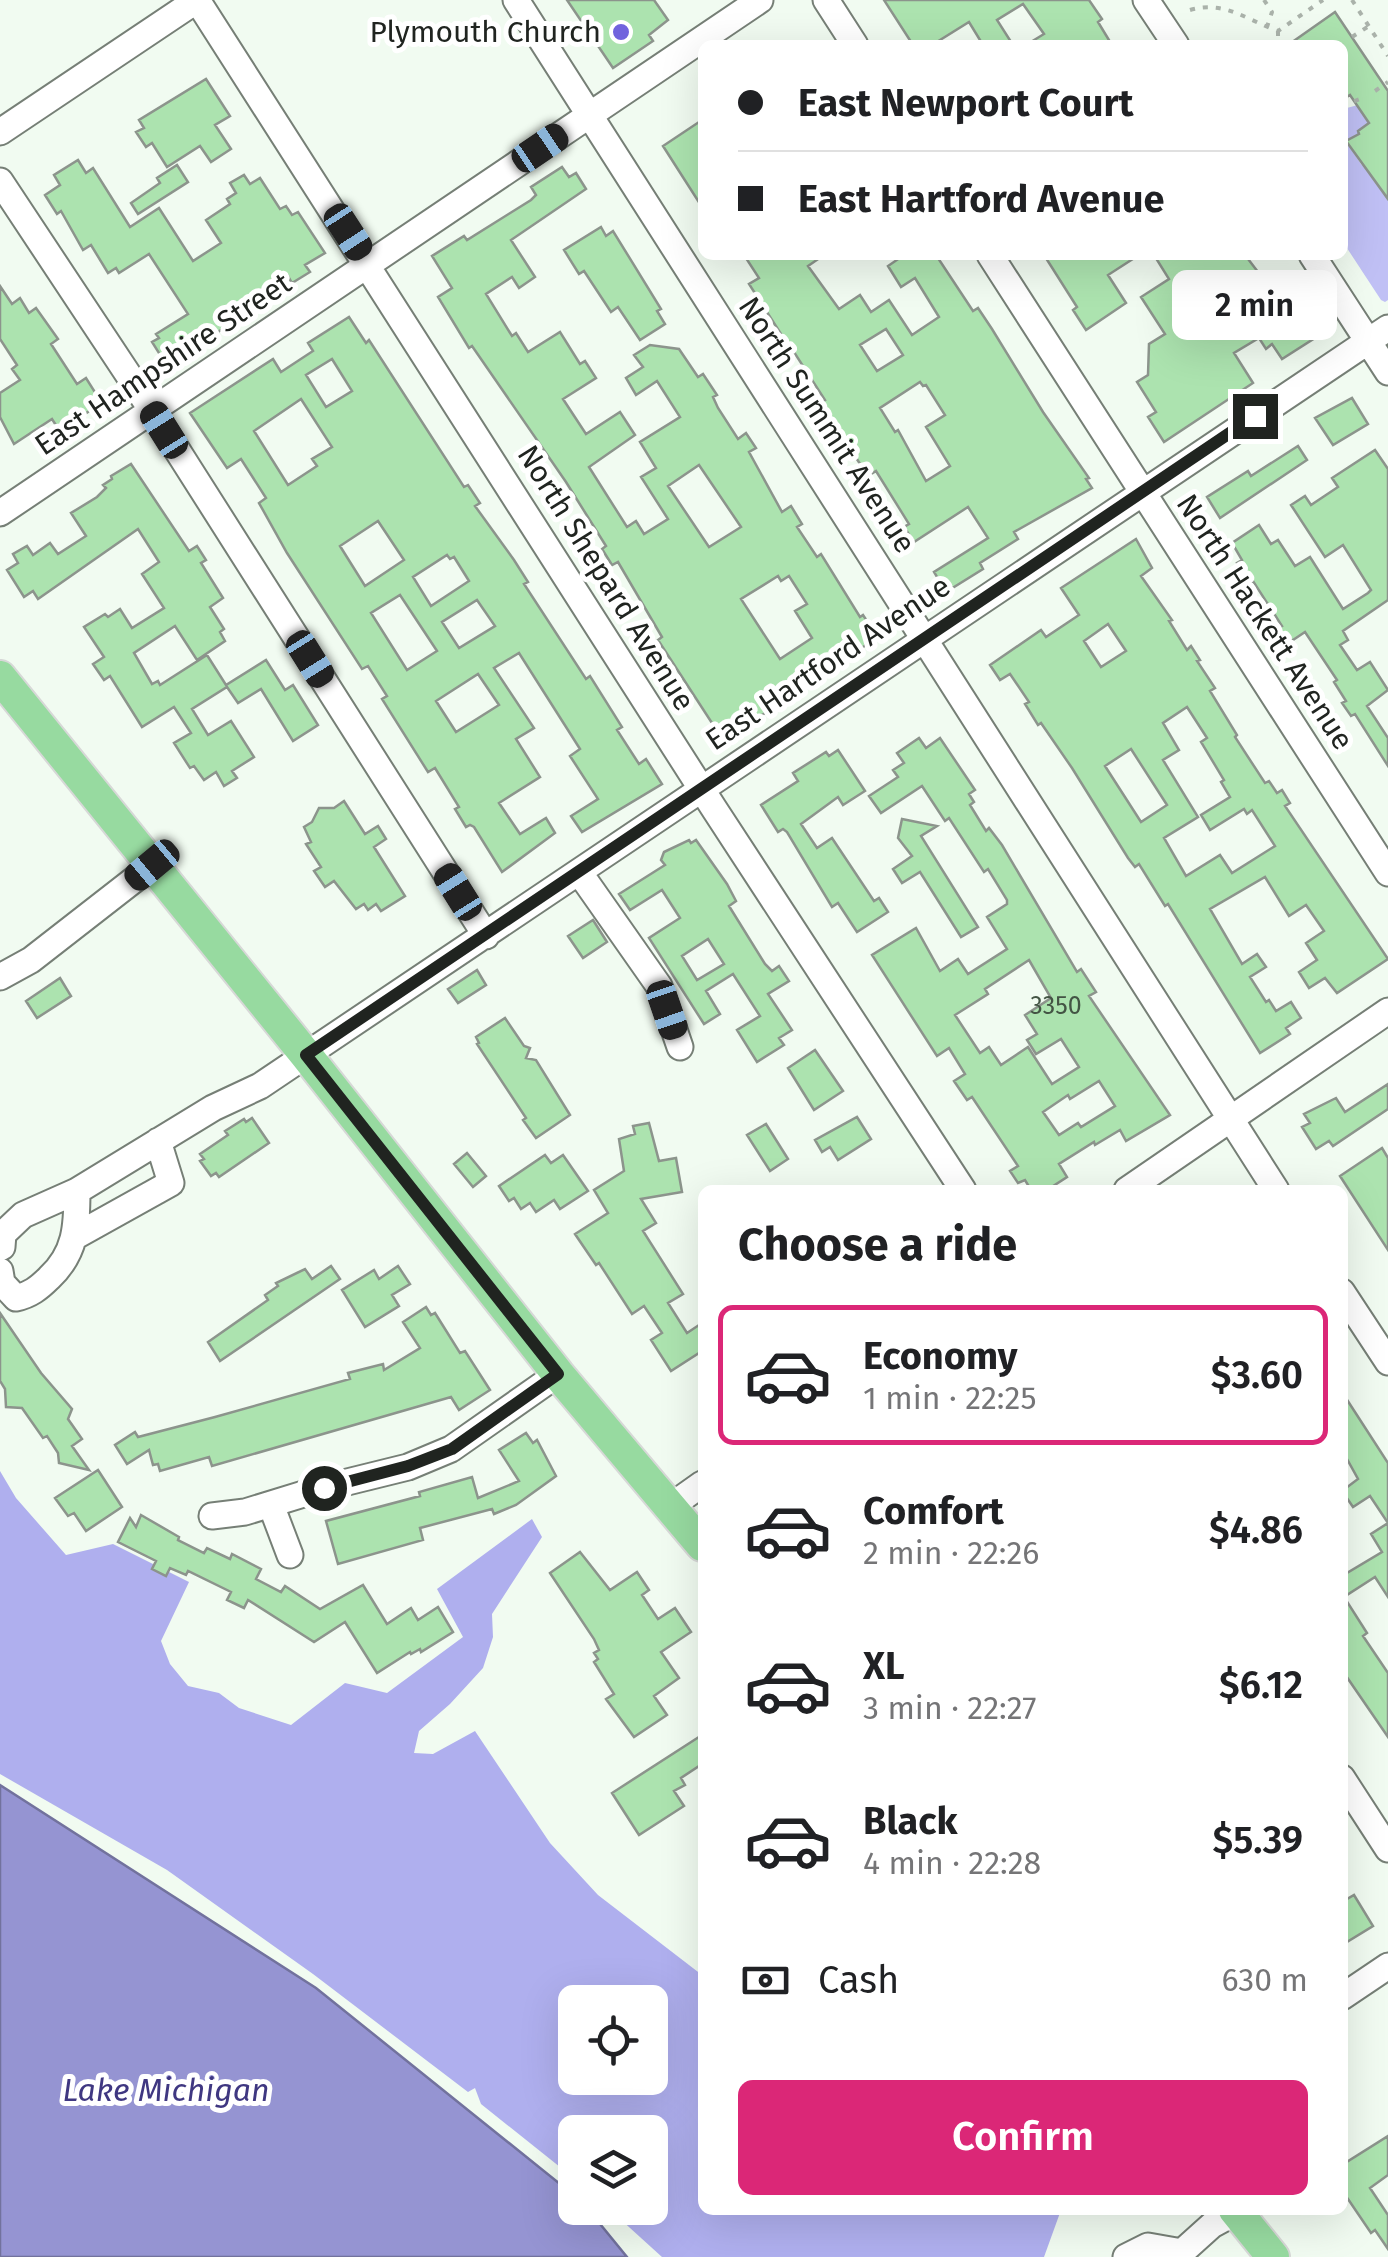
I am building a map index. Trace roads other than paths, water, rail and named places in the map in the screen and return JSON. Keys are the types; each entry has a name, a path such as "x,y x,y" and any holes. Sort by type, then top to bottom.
{"main road":[{"path":"0,677 558,1374 698,1540"},
{"path":"1239,2215 1273,2257"}],"street":[{"path":"0,132 197,0"},
{"name":"North Shepard Avenue","path":"197,0 960,1185"},
{"name":"North Summit Avenue","path":"516,0 1273,1185"},
{"name":"East Hampshire Street","path":"700,40 760,0"},
{"path":"826,0 852,40"},
{"path":"1146,0 1173,40"},
{"name":"East Hampshire Street","path":"0,513 698,42"},
{"path":"0,181 151,409 486,936"},
{"name":"North Hackett Avenue","path":"993,260 1388,873"},
{"path":"1316,260 1378,335 1388,372"},
{"name":"East Hartford Avenue","path":"1,1259 4,1234 13,1222 76,1191 213,1108 260,1086 1378,335"},
{"path":"4,968 30,960 152,865"},
{"path":"580,872 659,986 680,1047"},
{"path":"1134,1185 1388,1011"},
{"path":"74,1237 172,1183 158,1141"},
{"path":"1,1259 8,1305 40,1286 62,1266 72,1248 76,1191"},
{"path":"1348,1301 1388,1362"},
{"path":"212,1516 245,1512 408,1466 452,1449 558,1374"},
{"path":"670,1506 698,1487"},
{"path":"270,1505 290,1556"},
{"path":"1348,1787 1388,1849"},
{"path":"1348,1993 1388,1966"},
{"path":"1126,2257 1148,2246 1182,2254 1212,2224 1229,2215"}],"water":[{"name":"Lake Michigan","path":"0,1785 316,1988 558,2182 558,2225 601,2225 627,2257 0,2257"}],"place":[{"name":"Plymouth Church","path":"621,32"}]}
